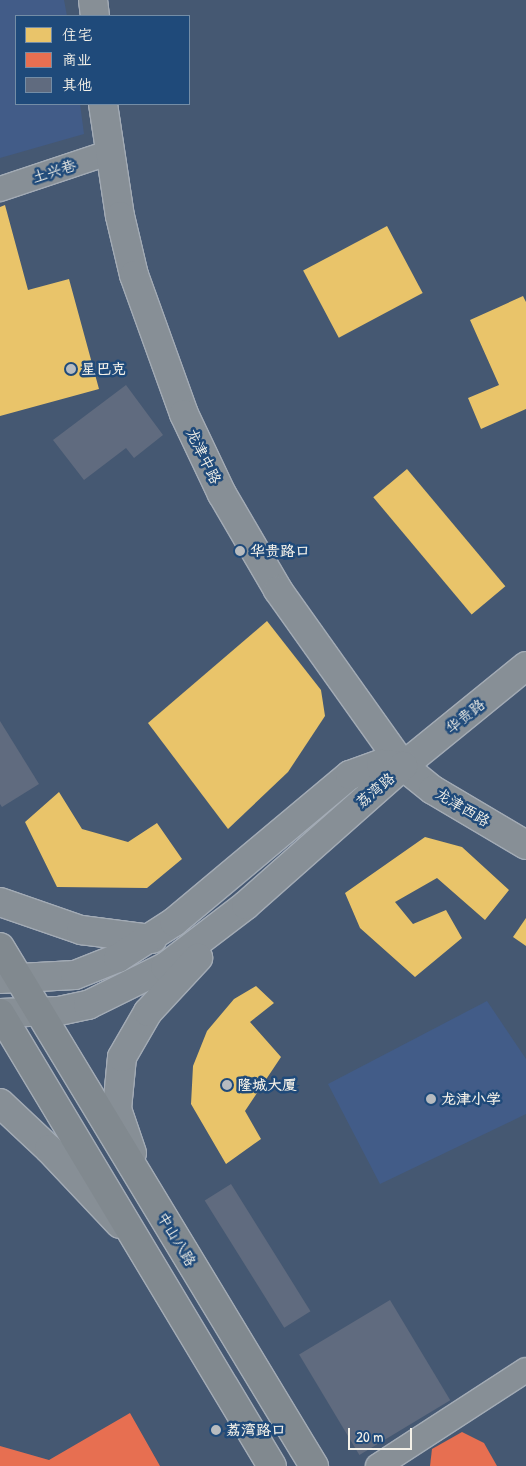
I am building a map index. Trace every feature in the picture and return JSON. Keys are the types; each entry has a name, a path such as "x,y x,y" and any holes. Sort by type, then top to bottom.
{"main road":[{"path":"93,0 95,15"},
{"name":"龙津中路","path":"103,105 108,154 134,275 184,414 222,494 278,590 403,766"},
{"name":"华贵路","path":"403,766 526,666"},
{"name":"荔湾路","path":"9,978 76,975 118,958 152,939 350,775 381,764 403,766"},
{"name":"龙津西路","path":"403,766 433,790 526,845"},
{"name":"荔湾路","path":"0,1013 40,1012 88,1005 117,993 165,968 246,905 403,766"},
{"path":"0,902 81,930 152,939"},
{"path":"154,1199 124,1134 117,1109 122,1056 148,1012 246,905"},
{"name":"中山八路","path":"0,947 9,978 40,1012 314,1466"},
{"path":"0,1013 272,1466"},
{"path":"0,1103 49,1149 136,1241"}],"street":[{"name":"土兴巷","path":"0,189 108,154"},
{"path":"378,1466 526,1370"}],"shaded area":[{"path":"0,0 64,0 67,15 15,15 15,105 80,105 84,134 0,158"},
{"name":"龙津小学","path":"487,1001 526,1059 526,1114 380,1184 328,1084"}],"building: 住宅":[{"path":"5,205 28,290 69,279 99,389 0,416 0,207"},
{"path":"387,226 423,293 339,338 303,271"},
{"path":"523,296 526,302 526,409 481,429 468,398 499,385 470,320"},
{"path":"407,469 505,586 472,614 373,497"},
{"path":"267,621 321,690 325,716 288,772 228,829 148,723"},
{"path":"59,792 82,829 128,842 157,823 182,859 147,888 57,887 25,822"},
{"path":"425,837 462,847 509,890 485,920 437,878 395,902 413,924 446,910 462,938 415,977 360,928 345,893"},
{"path":"526,918 526,946 513,937"},
{"name":"隆城大厦","path":"256,986 274,1003 250,1022 281,1057 245,1111 261,1139 226,1164 191,1104 193,1066 207,1031 234,999"}],"building: 商业":[{"path":"130,1413 160,1466 0,1466 0,1446 49,1460"},
{"path":"462,1432 484,1443 497,1466 430,1466 432,1449"}],"building: 其他":[{"path":"126,385 163,435 134,458 126,448 84,480 53,440"},
{"path":"0,721 39,784 2,807 0,804"},
{"path":"231,1184 310,1311 284,1328 205,1200"},
{"path":"390,1300 450,1400 359,1455 299,1355"}],"place":[{"name":"星巴克","path":"71,369"},
{"name":"华贵路口","path":"240,551"},
{"name":"隆城大厦","path":"227,1085"},
{"name":"龙津小学","path":"431,1099"},
{"name":"荔湾路口","path":"216,1430"}]}
